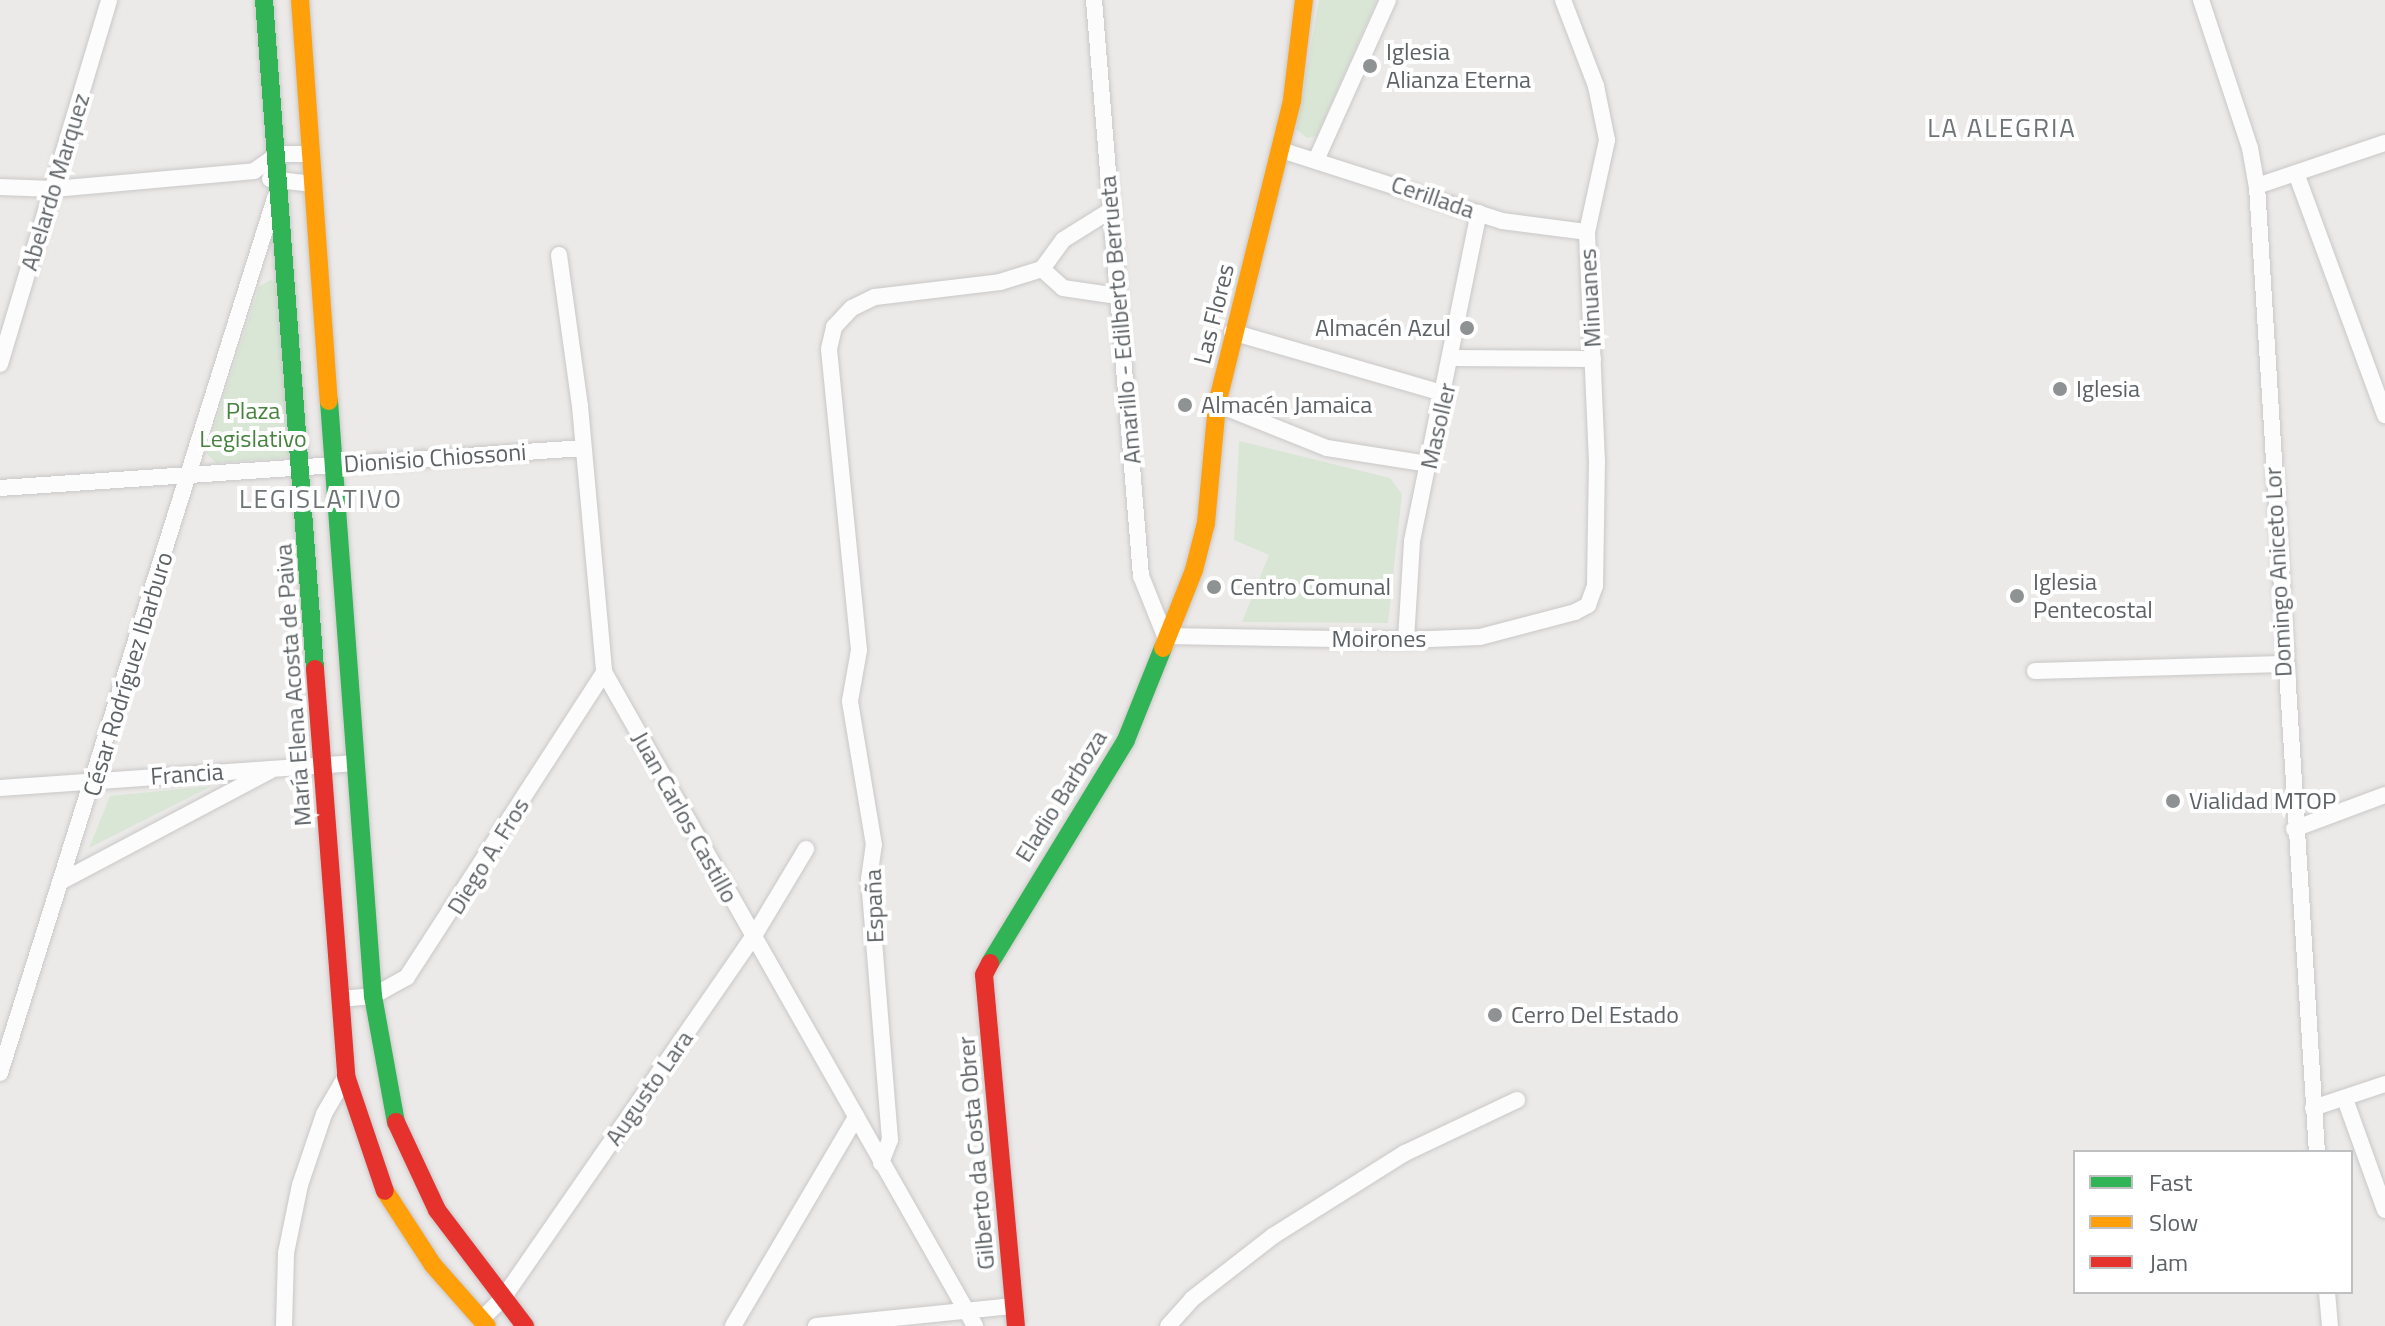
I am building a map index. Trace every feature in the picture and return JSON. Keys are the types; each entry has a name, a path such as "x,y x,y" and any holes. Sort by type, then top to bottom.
{"street":[{"name":"Abelardo Marquez","path":"0,364 109,0"},
{"name":"María Elena Acosta de Paiva","path":"264,0 303,468 321,764 346,1076 385,1191 433,1265 484,1323"},
{"path":"300,0 373,996 385,1085 398,1130 437,1210 525,1326"},
{"name":"Amarillo - Edilberto Berrueta","path":"1094,0 1141,576 1165,636"},
{"name":"Las Flores","path":"1165,636 1194,570 1206,523 1217,404 1232,332 1281,150 1304,0"},
{"path":"1317,158 1388,0"},
{"name":"Minuanes","path":"1563,0 1596,86 1607,140 1587,232 1597,554 1588,605"},
{"name":"Domingo Aniceto Lor","path":"2201,0 2250,148 2257,186 2283,664 2317,1150"},
{"path":"2257,186 2385,143"},
{"name":"Cerillada","path":"1281,150 1317,158 1502,221 1587,232"},
{"path":"0,187 54,189 254,171 278,154 311,154"},
{"path":"254,171 280,184 313,184"},
{"path":"2296,173 2385,415"},
{"name":"César Rodríguez Ibarburo","path":"0,1073 96,780 254,274 254,255 280,184"},
{"path":"1111,210 1063,240 1042,269 1063,288 1117,296"},
{"name":"Masoller","path":"1406,640 1412,541 1453,358 1479,213"},
{"name":"Juan Carlos Castillo","path":"559,255 583,448 604,672 752,939 972,1320"},
{"path":"254,274 269,266 285,268"},
{"name":"España","path":"881,1163 890,1140 869,879 874,845 850,701 859,650 829,349 834,327 852,308 875,297 1000,282 1042,269"},
{"path":"1232,332 1445,394"},
{"path":"1453,358 1593,359"},
{"path":"1217,404 1327,448 1428,464"},
{"name":"Dionisio Chiossoni","path":"0,488 583,448"},
{"name":"Moirones","path":"1165,636 1406,640 1480,637 1588,605"},
{"name":"Eladio Barboza","path":"984,975 1013,918 1126,740 1165,636"},
{"path":"2035,671 2283,664"},
{"name":"Diego A. Fros","path":"340,999 373,996 407,977 428,950 604,672"},
{"name":"Francia","path":"0,788 356,763"},
{"name":"Francia","path":"62,881 278,767"},
{"path":"2294,829 2385,795"},
{"name":"Augusto Lara","path":"484,1323 752,939 806,849"},
{"name":"Gilberto da Costa Obrer","path":"984,975 1016,1326"},
{"path":"284,1326 286,1253 300,1185 324,1114 346,1076"},
{"path":"2313,1108 2385,1084"},
{"path":"2345,1099 2385,1210"},
{"path":"1168,1326 1192,1299 1273,1236 1405,1153 1517,1100"},
{"path":"733,1326 856,1117"},
{"path":"2327,1294 2330,1326"},
{"path":"816,1326 972,1320 1014,1306"}],"green space":[{"path":"1319,0 1377,0 1317,136 1307,138 1296,129"},
{"name":"Plaza Legislativo","path":"270,280 275,282 292,451 285,458 216,463 206,453 259,287"},
{"path":"1239,441 1390,478 1402,494 1388,623 1242,622 1269,555 1234,540"},
{"path":"212,786 89,848 110,796"}],"traffic: fast":[{"path":"264,0 315,669"},
{"path":"329,401 373,996 396,1122"},
{"path":"990,963 1126,740 1163,648"}],"traffic: slow":[{"path":"300,0 329,401"},
{"path":"1163,648 1194,570 1206,523 1217,404 1292,100 1304,0"},
{"path":"385,1191 433,1265 487,1326"}],"traffic: jam":[{"path":"315,669 346,1076 385,1191"},
{"path":"990,963 984,975 1016,1326"},
{"path":"396,1122 437,1210 525,1326"}],"place":[{"name":"Iglesia Alianza Eterna","path":"1370,66"},
{"name":"Almacén Azul","path":"1467,328"},
{"name":"Iglesia","path":"2060,389"},
{"name":"Almacén Jamaica","path":"1185,405"},
{"name":"Centro Comunal","path":"1214,587"},
{"name":"Iglesia Pentecostal","path":"2017,596"},
{"name":"Vialidad MTOP","path":"2173,801"},
{"name":"Cerro Del Estado","path":"1495,1015"}],"district":[{"name":"LA ALEGRIA","path":"2002,128"},
{"name":"LEGISLATIVO","path":"321,499"}]}
